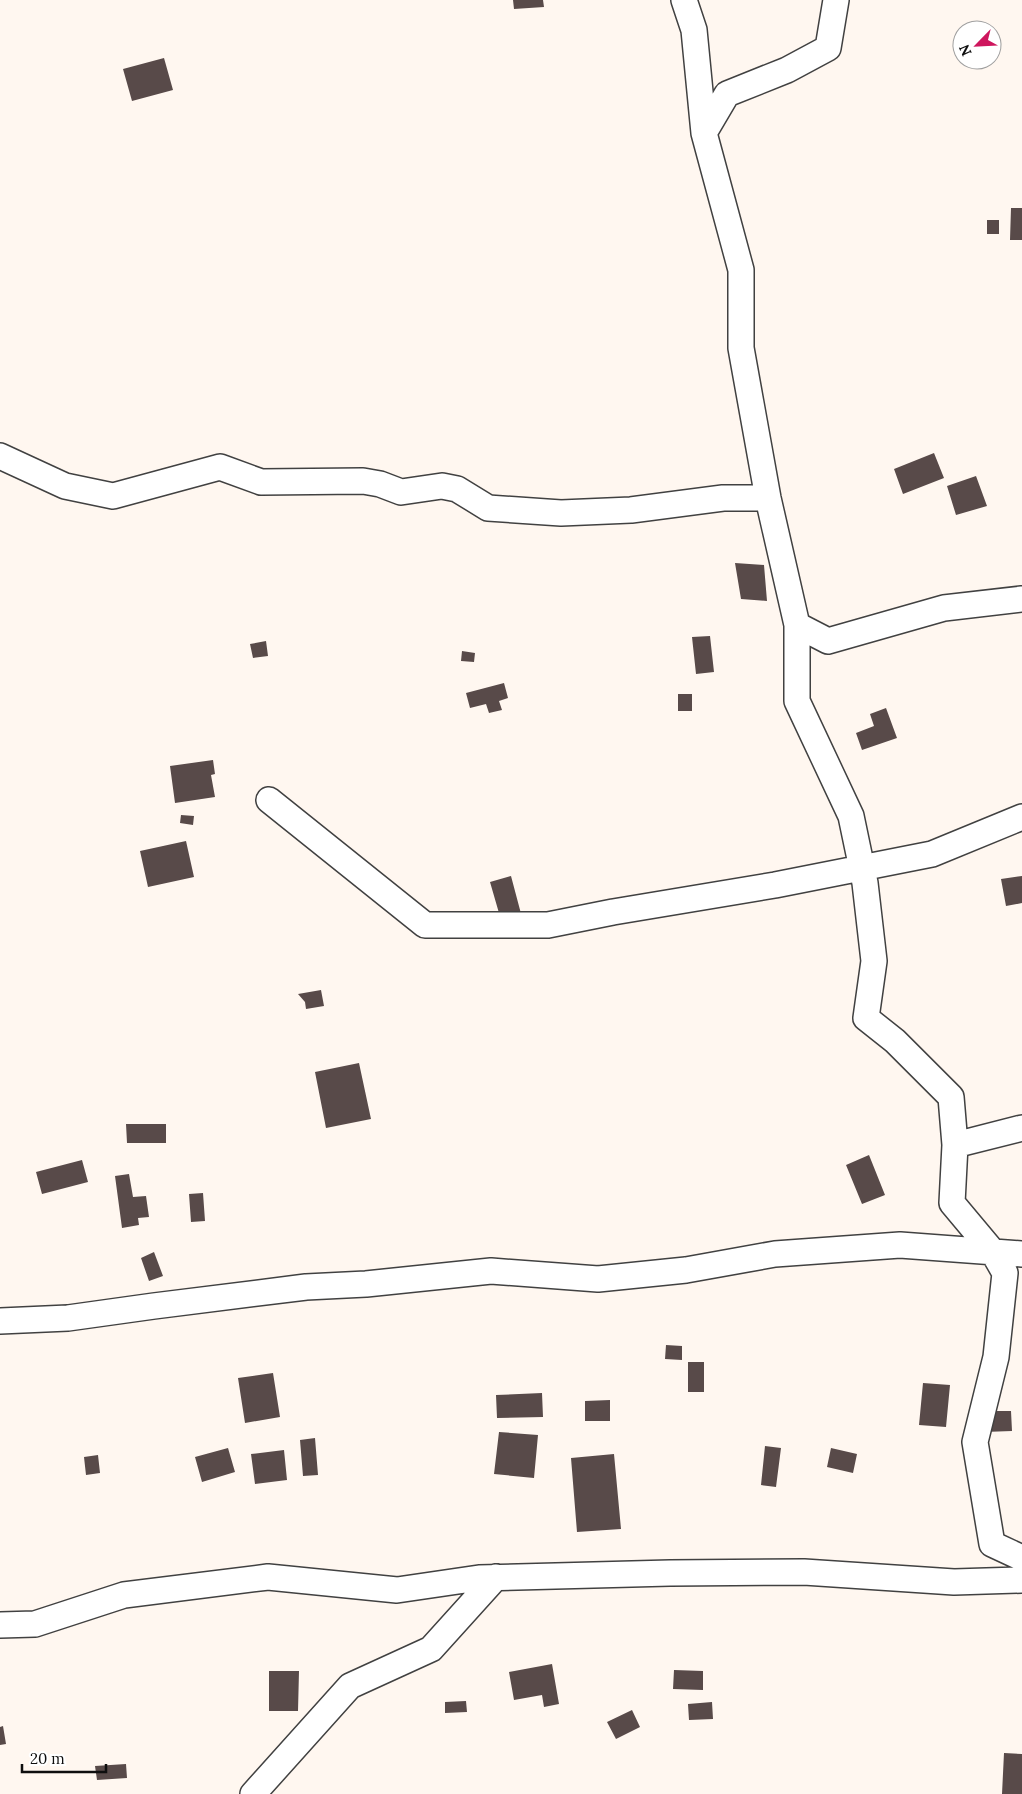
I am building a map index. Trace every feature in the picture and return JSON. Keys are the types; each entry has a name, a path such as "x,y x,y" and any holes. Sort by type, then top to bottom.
{"street":[{"path":"684,0 694,30 704,133 741,270 741,348 768,498 797,625 797,701 851,816 862,868 874,961 866,1018 895,1041 951,1097 955,1145 952,1203 993,1252 1005,1273 996,1357 975,1442 992,1544 1022,1558"},
{"path":"704,133 727,94 788,70 828,48 836,0"},
{"path":"0,456 65,486 113,496 220,467 262,482 363,481 380,484 401,492 442,486 457,489 488,508 561,513 631,510 723,498 768,498"},
{"path":"797,625 828,641 944,608 1022,599"},
{"path":"269,800 425,925 548,925 613,912 775,885 932,854 1022,817"},
{"path":"955,1145 1022,1128"},
{"path":"0,1321 68,1318 306,1287 366,1284 492,1271 598,1279 686,1270 775,1254 900,1245 1022,1254"},
{"path":"0,1625 35,1624 124,1595 268,1578 397,1590 496,1577 804,1572 954,1582 1022,1580"},
{"path":"253,1794 350,1686 431,1649 496,1577"}],"building":[{"path":"513,0 543,0 544,7 514,9"},
{"path":"164,58 173,90 132,101 123,69"},
{"path":"1011,208 1022,208 1022,240 1010,240"},
{"path":"987,220 999,220 999,234 987,234"},
{"path":"934,453 944,478 903,494 894,469"},
{"path":"976,476 987,506 956,515 947,486"},
{"path":"735,563 764,565 767,601 741,599"},
{"path":"710,636 714,672 696,674 692,637"},
{"path":"266,641 268,656 253,658 250,644"},
{"path":"462,651 475,653 474,662 461,661"},
{"path":"504,683 508,698 499,701 502,710 489,713 486,704 470,708 466,693"},
{"path":"678,694 692,694 692,711 678,711"},
{"path":"886,708 897,738 862,750 856,733 874,726 870,714"},
{"path":"213,760 215,774 211,775 215,797 175,803 170,766"},
{"path":"181,815 194,816 193,825 180,823"},
{"path":"186,841 194,877 148,887 140,851"},
{"path":"511,876 524,925 501,920 490,882"},
{"path":"1022,876 1022,903 1006,906 1001,879"},
{"path":"321,990 324,1006 306,1009 305,1002 298,994"},
{"path":"359,1063 371,1119 326,1128 315,1072"},
{"path":"126,1124 166,1124 166,1143 127,1143"},
{"path":"869,1155 885,1195 862,1204 846,1165"},
{"path":"82,1160 88,1182 42,1194 36,1172"},
{"path":"129,1174 133,1197 146,1196 149,1217 138,1218 139,1225 122,1228 115,1176"},
{"path":"203,1193 205,1221 191,1222 189,1194"},
{"path":"154,1252 163,1276 149,1281 141,1258"},
{"path":"666,1345 682,1346 682,1360 665,1359"},
{"path":"688,1362 704,1362 704,1392 688,1392"},
{"path":"273,1373 280,1417 245,1423 238,1378"},
{"path":"923,1383 950,1385 946,1427 919,1425"},
{"path":"542,1393 543,1417 497,1418 496,1395"},
{"path":"610,1400 610,1421 585,1421 585,1401"},
{"path":"984,1411 1011,1411 1012,1431 984,1432"},
{"path":"499,1432 538,1435 534,1478 494,1474"},
{"path":"315,1438 318,1475 303,1476 300,1440"},
{"path":"765,1446 781,1448 776,1487 761,1485"},
{"path":"228,1448 235,1472 202,1482 195,1457"},
{"path":"831,1448 857,1454 853,1473 827,1467"},
{"path":"284,1450 287,1480 255,1484 251,1454"},
{"path":"614,1454 621,1529 577,1532 571,1458"},
{"path":"98,1455 100,1473 86,1475 84,1457"},
{"path":"552,1664 559,1704 544,1707 542,1695 514,1700 509,1672"},
{"path":"674,1670 703,1671 703,1690 673,1689"},
{"path":"269,1671 299,1671 298,1711 269,1711"},
{"path":"466,1701 467,1712 445,1713 445,1702"},
{"path":"712,1702 713,1719 689,1720 688,1704"},
{"path":"632,1710 640,1727 616,1739 607,1722"},
{"path":"3,1726 6,1744 0,1745 0,1727"},
{"path":"1004,1753 1022,1754 1022,1794 1002,1794"},
{"path":"126,1764 127,1778 97,1780 95,1766"}]}
